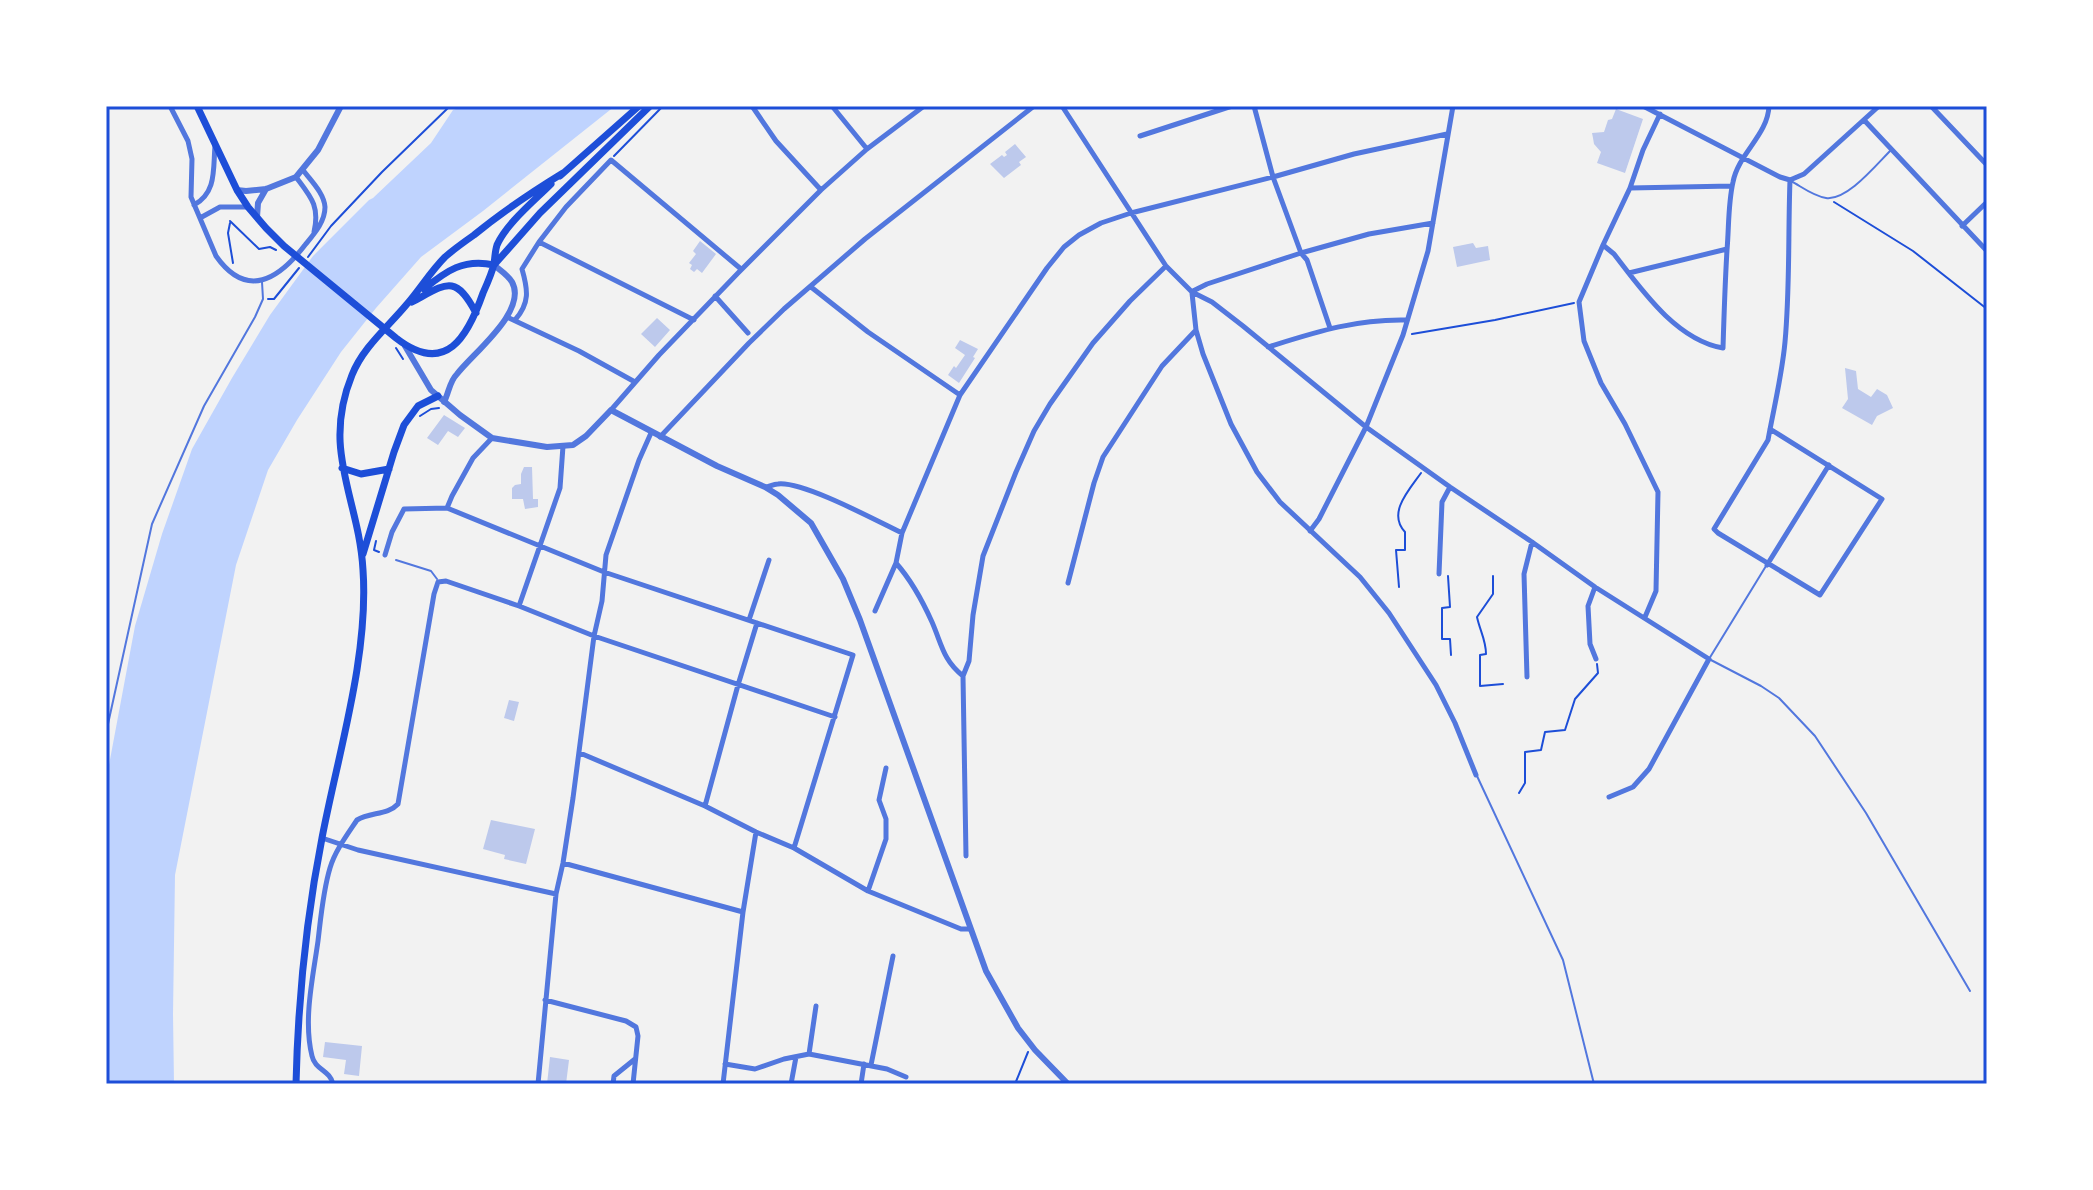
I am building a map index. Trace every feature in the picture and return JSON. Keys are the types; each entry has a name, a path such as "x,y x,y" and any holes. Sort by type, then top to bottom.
{"main road":[{"path":"197,106 237,190 282,249 405,346 425,353 442,352 461,340 476,313 494,265 498,243 508,229 563,173 639,106"},
{"path":"494,265 540,213 650,106"},
{"path":"296,1084 302,978 322,838 354,688 364,610 362,556 339,442 340,418 352,375 377,337 446,257 523,198 563,173"},
{"path":"407,304 453,268 474,262 494,265"},
{"path":"407,304 445,285 452,285 463,292 476,313"},
{"path":"362,556 399,439 411,415 424,401 441,402"},
{"path":"342,468 361,474 389,469"}],"street":[{"path":"170,106 188,141 192,159 190,190 194,205 216,256 236,276 262,281 277,274 290,264 322,223 325,206 303,170"},
{"path":"237,190 266,189 296,177 322,143 341,106"},
{"path":"752,106 776,141 821,190"},
{"path":"832,106 867,149"},
{"path":"405,346 425,382 441,402 492,438 547,447 580,441 715,296 821,190 867,149 924,106"},
{"path":"660,437 759,333 865,239 1034,106"},
{"path":"1062,106 1166,266 1192,292 1212,302 1366,427 1450,487 1595,587 1709,659 1649,769 1633,787 1609,797"},
{"path":"1140,136 1232,106"},
{"path":"1254,106 1273,177 1301,253 1307,260 1330,328"},
{"path":"1310,531 1366,427 1403,335 1428,251 1453,106"},
{"path":"1643,106 1790,180 1804,174 1879,106"},
{"path":"1603,245 1674,325 1711,346 1723,348 1732,186 1738,165 1765,126 1769,106"},
{"path":"1931,106 1987,165"},
{"path":"1645,617 1656,591 1658,492 1601,383 1584,341 1579,302 1660,114"},
{"path":"1864,120 1987,251"},
{"path":"875,611 896,563 902,533 960,395 1064,247 1101,223 1131,213 1354,154 1447,134"},
{"path":"194,205 206,197 211,188 215,145"},
{"path":"515,320 525,304 528,288 522,269 566,207 611,160 741,269"},
{"path":"296,177 316,210 314,233"},
{"path":"1770,429 1882,499 1820,595 1767,565 1714,529 1768,440 1785,341 1790,180"},
{"path":"1630,188 1732,186"},
{"path":"257,217 258,203 266,189"},
{"path":"1962,226 1987,202"},
{"path":"200,218 220,207 248,207"},
{"path":"1192,292 1207,284 1301,253 1369,234 1433,223"},
{"path":"539,242 694,320"},
{"path":"1629,273 1727,249"},
{"path":"441,402 455,375 505,319 514,303 513,283 494,265"},
{"path":"966,856 963,676 969,661 983,556 1034,431 1050,404 1093,343 1166,266"},
{"path":"811,287 868,332 960,395"},
{"path":"1192,292 1196,330 1231,424 1257,472 1280,502 1360,577 1389,613 1436,685 1476,775"},
{"path":"715,296 748,333"},
{"path":"505,319 515,320 579,351 635,382"},
{"path":"1268,347 1330,328 1362,322 1406,320"},
{"path":"1068,583 1103,457 1162,366 1196,330"},
{"path":"611,410 651,433 765,487 811,523 843,579 986,971 1008,1012 1032,1047 1068,1084"},
{"path":"538,1084 556,894 580,753 606,555 651,433"},
{"path":"447,508 473,458 492,438"},
{"path":"519,606 560,488 563,446"},
{"path":"1767,565 1829,465"},
{"path":"765,487 793,485 902,533"},
{"path":"1439,574 1442,502 1450,487"},
{"path":"385,555 404,509 447,508 604,572 853,655 794,848"},
{"path":"1527,677 1524,574 1532,542"},
{"path":"749,620 769,560"},
{"path":"896,563 931,620 950,665 963,676"},
{"path":"333,1084 330,1075 317,1067 312,1056 310,1006 327,881 333,859 357,820 392,810 398,804 438,582 446,581 594,636 835,717"},
{"path":"1595,587 1588,606 1590,644 1596,659"},
{"path":"705,806 757,623"},
{"path":"580,753 794,848 868,891 961,929 970,929"},
{"path":"868,891 886,839 886,819 879,800 886,768"},
{"path":"723,1084 743,912 756,832"},
{"path":"322,838 556,894"},
{"path":"563,863 743,912"},
{"path":"861,1084 893,956"},
{"path":"545,1000 626,1021 636,1027 638,1036 633,1084"},
{"path":"809,1054 816,1006"},
{"path":"725,1064 755,1069 809,1054 868,1065 906,1077"},
{"path":"791,1084 796,1057"},
{"path":"613,1084 614,1076 635,1058"}],"lane":[{"path":"1790,180 1817,196 1829,199 1845,193 1892,149"},
{"path":"106,733 152,524 204,406 255,317 263,299 262,281"},
{"path":"396,560 431,571 438,582"},
{"path":"1767,565 1709,659 1779,698 1815,736 1866,813 1970,991"},
{"path":"1476,775 1563,960 1594,1084"}],"path":[{"path":"263,299 274,299 331,226 450,106"},
{"path":"611,160 663,106"},
{"path":"1829,199 1913,251 1987,309"},
{"path":"234,266 228,233 230,221 259,249 282,249"},
{"path":"1403,335 1579,302"},
{"path":"394,346 404,361"},
{"path":"419,417 441,402"},
{"path":"1399,587 1396,550 1405,550 1405,532 1399,526 1398,510 1424,468"},
{"path":"376,537 374,550 385,555"},
{"path":"1448,576 1450,607 1442,608 1442,639 1450,639 1451,655"},
{"path":"1493,576 1493,594 1477,617 1486,641 1486,654 1480,655 1480,686 1503,684"},
{"path":"1519,793 1525,783 1525,752 1541,750 1545,732 1565,730 1575,699 1598,673 1596,659"},
{"path":"1015,1084 1025,1056 1032,1047"}],"water":[{"path":"465,106 615,106 421,257 341,352 268,470 236,565 175,875 174,1084 106,1084 106,781 135,626 162,534 192,449 270,315 313,256 431,143 453,110"}],"building":[{"path":"1616,109 1643,119 1625,173 1597,163 1601,152 1594,144 1592,133 1604,132"},
{"path":"1015,144 1026,157 1004,178 990,164 1007,155 1005,152"},
{"path":"700,241 716,254 702,273 690,269 692,265 689,263"},
{"path":"1473,243 1476,248 1488,246 1490,260 1457,267 1453,247"},
{"path":"657,318 670,330 655,347 641,334"},
{"path":"960,340 978,349 959,383 948,375 965,355 955,348"},
{"path":"1845,368 1856,371 1858,389 1871,397 1877,389 1887,395 1893,408 1877,416 1872,425 1842,408 1848,399"},
{"path":"444,415 465,428 458,437 448,431 438,445 427,438"},
{"path":"524,467 532,467 533,499 538,499 538,507 525,509 523,499 512,499 512,488 521,484"},
{"path":"509,700 519,702 514,721 504,718"},
{"path":"491,820 535,829 526,864 504,859 505,855 483,849"},
{"path":"325,1042 362,1046 359,1076 344,1074 346,1060 323,1057"},
{"path":"550,1057 569,1060 566,1084 547,1084"}]}
